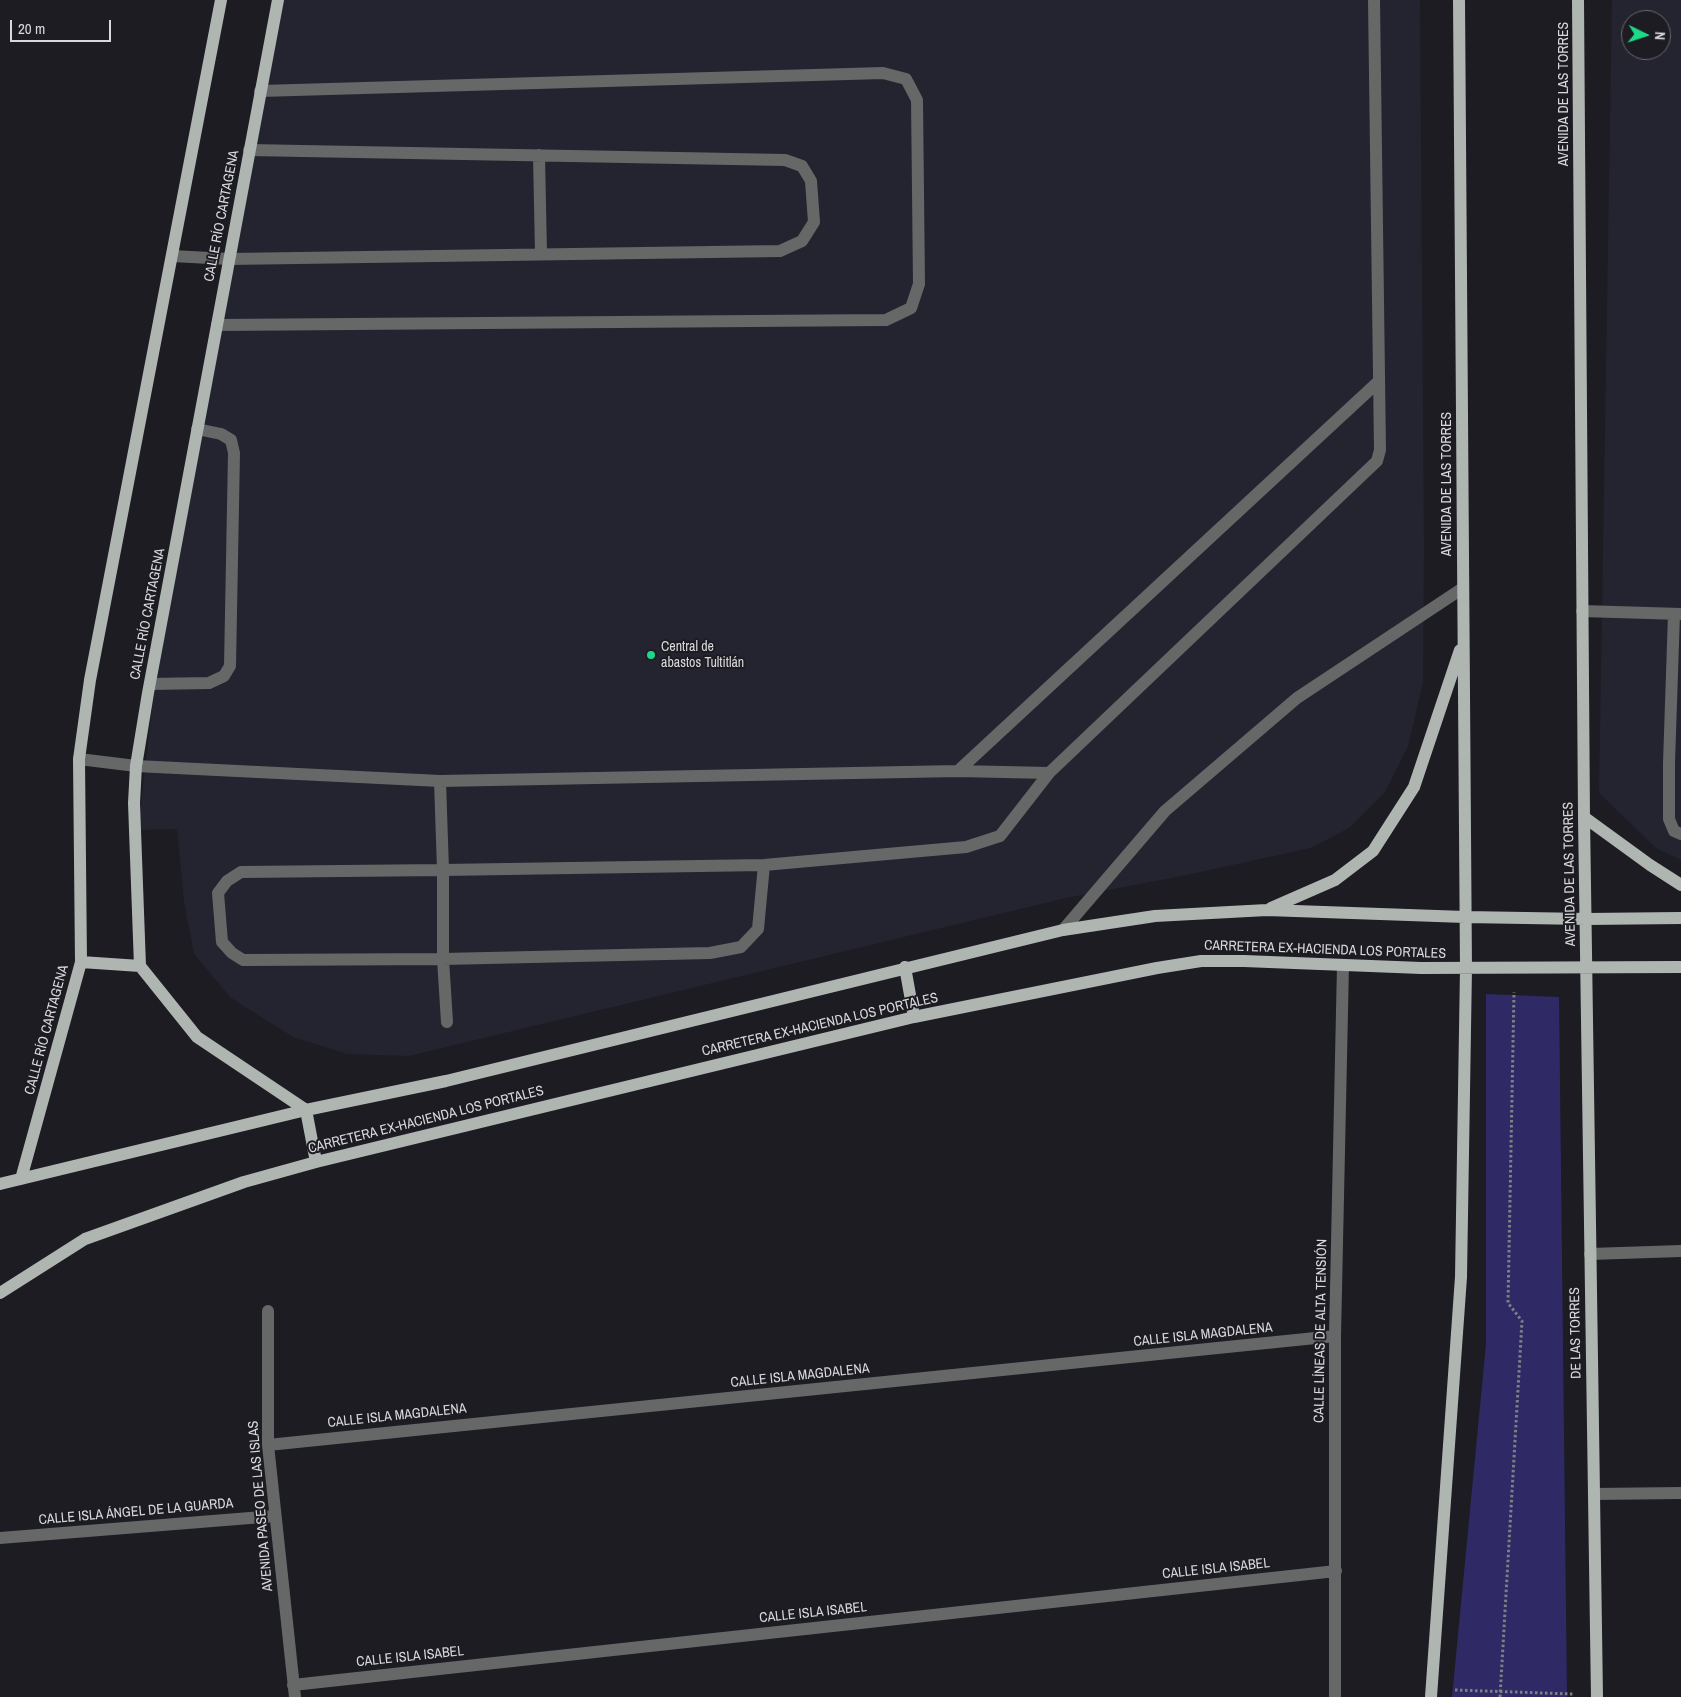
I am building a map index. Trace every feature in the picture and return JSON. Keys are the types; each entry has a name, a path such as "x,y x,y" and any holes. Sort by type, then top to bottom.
{"main road":[{"name":"CALLE RÍO CARTAGENA","path":"21,1179 81,962 79,759 90,680 221,0"},
{"name":"CALLE RÍO CARTAGENA","path":"140,966 134,803 136,766 278,0"},
{"name":"AVENIDA DE LAS TORRES","path":"1459,0 1466,968"},
{"name":"AVENIDA DE LAS TORRES","path":"1578,0 1586,968"},
{"path":"1267,910 1335,880 1373,851 1414,787 1463,641"},
{"path":"1584,817 1681,885"},
{"path":"0,1184 306,1110 446,1081 1064,930 1155,916 1267,910 1465,917 1681,918"},
{"name":"CARRETERA EX-HACIENDA LOS PORTALES","path":"0,1293 85,1239 244,1182 316,1162 914,1017 1157,968 1201,961 1421,968 1681,967"},
{"path":"81,962 140,966 197,1037 306,1110 316,1162"},
{"path":"905,968 914,1017"},
{"path":"1431,1693 1461,1277 1466,968"},
{"name":"DE LAS TORRES","path":"1586,968 1597,1696"}],"street":[{"path":"764,865 758,929 740,947 710,953 443,959 244,960 232,953 222,942 218,893 227,881 241,872 764,865 966,847 1000,836 1048,773 1377,461 1380,450 1374,0"},
{"path":"217,325 886,320 911,308 919,284 917,100 906,79 883,73 260,91"},
{"path":"172,256 229,259 780,251 802,241 814,222 812,181 802,166 785,160 250,150"},
{"path":"539,155 541,254"},
{"path":"958,771 1378,382"},
{"path":"150,684 209,683 224,676 230,666 234,453 231,440 221,434 197,429"},
{"path":"1064,930 1165,811 1194,786 1297,698 1463,588"},
{"path":"1582,611 1678,614 1675,764 1669,820 1674,831 1681,834"},
{"path":"79,759 136,766 440,782 958,771 1048,773"},
{"path":"440,782 443,870 443,959 447,1022"},
{"name":"CALLE LÍNEAS DE ALTA TENSIÓN","path":"1335,1697 1335,1336 1343,965"},
{"path":"1590,1254 1681,1252"},
{"name":"AVENIDA PASEO DE LAS ISLAS","path":"268,1311 268,1445 294,1691"},
{"name":"CALLE ISLA MAGDALENA","path":"268,1445 1335,1336"},
{"path":"1594,1494 1681,1494"},
{"name":"CALLE ISLA ÁNGEL DE LA GUARDA","path":"0,1538 275,1516"},
{"name":"CALLE ISLA ISABEL","path":"294,1691 1336,1571"}],"path":[{"path":"1500,1697 1522,1321 1508,1303 1514,968"},
{"path":"1431,1693 1501,1692 1597,1696"}],"shaded area":[{"path":"282,0 1420,0 1424,548 1423,683 1408,746 1385,792 1349,828 1311,848 1182,876 1066,898 409,1056 347,1054 293,1037 231,998 194,954 184,901 177,829 138,830 159,648"},
{"path":"1612,0 1681,0 1681,860 1656,848 1599,793"},
{"path":"1486,994 1559,997 1567,1697 1452,1697 1486,1344"}],"place":[{"name":"Central de abastos Tultitlán","path":"651,655"}]}
